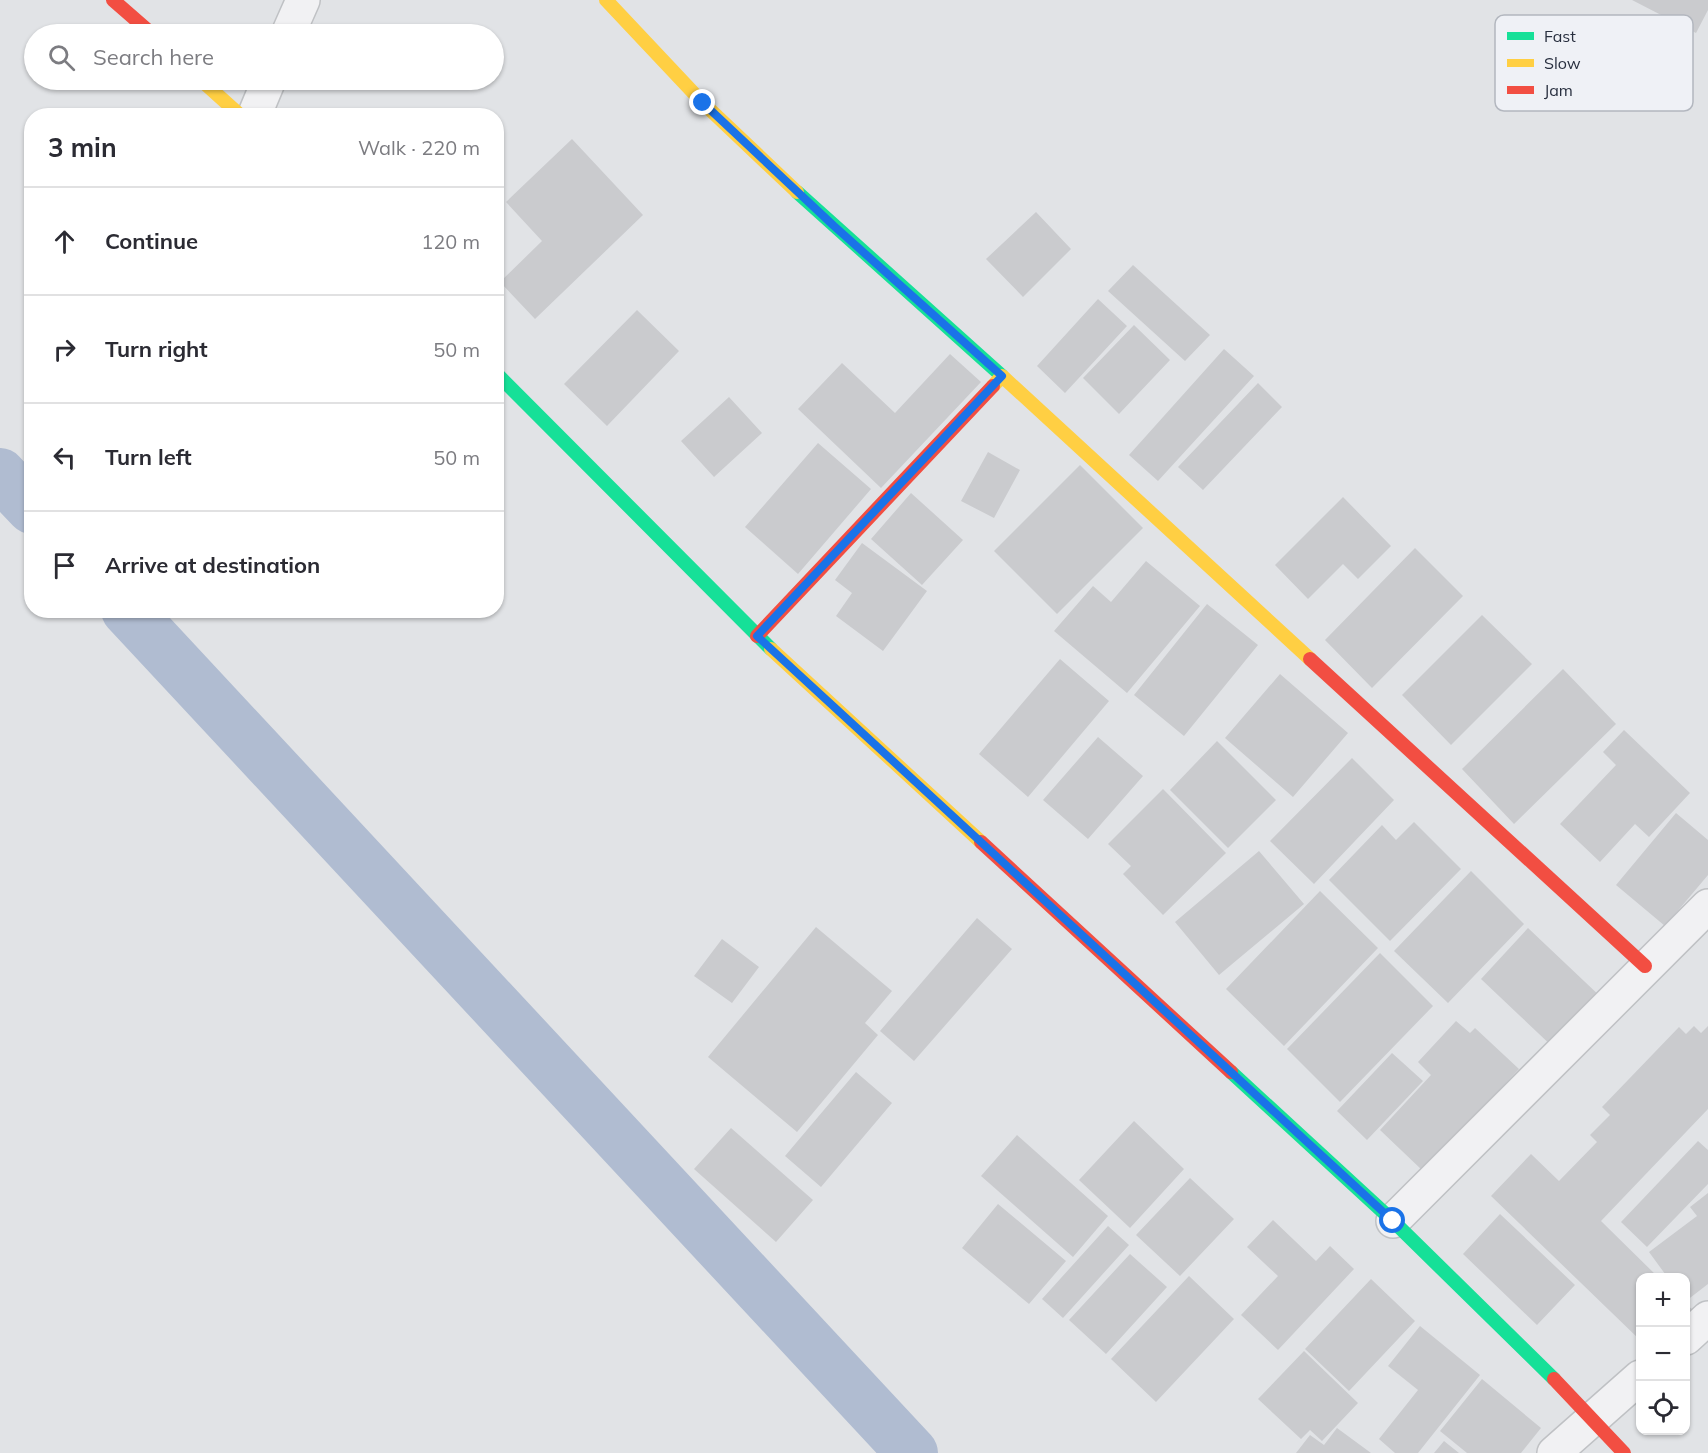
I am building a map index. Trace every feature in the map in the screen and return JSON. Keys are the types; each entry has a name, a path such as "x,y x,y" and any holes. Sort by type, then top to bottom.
{"street":[{"path":"113,0 141,24"},
{"path":"292,24 303,0"},
{"path":"606,0 703,103 834,226 1002,376 1645,966"},
{"path":"212,90 232,108"},
{"path":"257,108 265,90"},
{"path":"757,636 1002,376"},
{"path":"504,381 757,636 1393,1221 1593,1418 1624,1453"},
{"path":"1393,1221 1645,966 1708,906"},
{"path":"1690,1334 1708,1318"},
{"path":"1554,1453 1636,1381"}],"building":[{"path":"1632,0 1708,0 1708,10 1696,33 1693,31 1693,15 1661,15"},
{"path":"572,139 643,215 535,319 504,286 504,278 542,241 506,202"},
{"path":"1036,212 1071,249 1023,297 986,259"},
{"path":"1133,265 1210,335 1185,361 1108,291"},
{"path":"1098,299 1127,326 1065,393 1037,366"},
{"path":"637,310 679,351 607,426 564,384"},
{"path":"1134,325 1170,360 1119,414 1083,378"},
{"path":"1224,349 1254,376 1158,481 1129,455"},
{"path":"950,354 981,382 881,488 798,409 842,363 895,413"},
{"path":"1258,383 1282,407 1203,490 1178,467"},
{"path":"729,397 762,433 714,477 681,441"},
{"path":"818,443 871,489 798,574 745,527"},
{"path":"988,452 1020,470 994,518 961,501"},
{"path":"1080,465 1143,528 1057,614 994,551"},
{"path":"911,493 963,540 922,585 871,539"},
{"path":"1343,497 1391,546 1358,579 1343,564 1308,599 1275,565"},
{"path":"862,543 927,591 883,651 836,616 852,593 835,580"},
{"path":"1415,548 1463,596 1372,688 1325,640"},
{"path":"1146,561 1200,606 1127,693 1054,631 1093,586 1111,602"},
{"path":"1207,604 1258,645 1184,736 1134,695"},
{"path":"1482,615 1532,664 1451,745 1402,695"},
{"path":"1060,659 1109,701 1028,797 979,754"},
{"path":"1563,669 1616,724 1514,824 1462,769"},
{"path":"1280,674 1348,733 1293,797 1225,738"},
{"path":"1624,730 1690,793 1649,837 1635,824 1600,862 1560,824 1616,765 1603,752"},
{"path":"1098,737 1143,776 1088,839 1043,800"},
{"path":"1217,741 1276,800 1228,848 1170,790"},
{"path":"1352,758 1394,800 1314,884 1270,841"},
{"path":"1163,789 1226,853 1163,915 1123,874 1131,866 1108,844"},
{"path":"1676,813 1708,840 1708,875 1665,926 1616,885"},
{"path":"1414,822 1461,869 1390,941 1329,880 1382,825 1396,840"},
{"path":"1259,851 1304,904 1219,975 1175,922"},
{"path":"1471,871 1524,924 1448,1003 1394,951"},
{"path":"1320,891 1378,948 1284,1046 1226,989"},
{"path":"977,918 1012,949 914,1061 880,1031"},
{"path":"816,927 892,991 865,1023 878,1035 797,1132 708,1057"},
{"path":"1528,928 1603,999 1556,1050 1481,979"},
{"path":"722,939 759,967 732,1003 694,976"},
{"path":"1380,953 1433,1006 1340,1102 1287,1049"},
{"path":"1456,1021 1470,1033 1475,1028 1519,1069 1423,1171 1380,1130 1431,1075 1418,1062"},
{"path":"1694,1026 1701,1033 1708,1026 1708,1109 1601,1221 1654,1273 1636,1273 1636,1336 1491,1196 1531,1154 1559,1181 1597,1142 1590,1135 1610,1115 1602,1107 1679,1027 1686,1034"},
{"path":"1392,1053 1423,1081 1367,1140 1337,1111"},
{"path":"856,1072 892,1103 821,1187 785,1156"},
{"path":"1134,1121 1184,1169 1130,1228 1079,1180"},
{"path":"731,1128 813,1200 776,1242 694,1169"},
{"path":"1017,1135 1108,1216 1073,1257 981,1176"},
{"path":"1698,1141 1708,1150 1708,1184 1647,1247 1621,1222"},
{"path":"1190,1178 1234,1219 1180,1276 1136,1235"},
{"path":"1708,1193 1708,1284 1690,1298 1690,1273 1664,1273 1649,1252 1697,1216 1690,1207"},
{"path":"998,1204 1066,1261 1029,1304 962,1248"},
{"path":"1500,1214 1575,1285 1537,1325 1463,1254"},
{"path":"1273,1220 1316,1261 1330,1246 1354,1269 1278,1350 1241,1315 1278,1276 1247,1247"},
{"path":"1108,1226 1129,1245 1063,1318 1042,1299"},
{"path":"1130,1254 1167,1287 1106,1354 1069,1320"},
{"path":"1189,1276 1234,1319 1156,1402 1111,1359"},
{"path":"1371,1279 1415,1321 1349,1391 1305,1349"},
{"path":"1420,1326 1480,1375 1418,1453 1395,1453 1379,1439 1418,1390 1388,1366"},
{"path":"1304,1351 1358,1403 1322,1441 1310,1430 1301,1439 1258,1399"},
{"path":"1482,1379 1541,1428 1521,1453 1467,1453 1440,1431"},
{"path":"1337,1428 1371,1453 1296,1453 1310,1435 1324,1445"},
{"path":"1444,1441 1459,1453 1434,1453"}],"waterway":[{"path":"0,474 24,500"},
{"path":"134,618 912,1453"}],"traffic: fast":[{"path":"797,192 1002,376"},
{"path":"504,381 771,649"},
{"path":"1231,1072 1393,1221 1554,1379"}],"traffic: slow":[{"path":"606,0 703,103 797,192"},
{"path":"212,90 232,108"},
{"path":"993,386 1002,376 1310,659"},
{"path":"771,649 981,842"}],"traffic: jam":[{"path":"113,0 141,24"},
{"path":"757,636 993,386"},
{"path":"1310,659 1645,966"},
{"path":"981,842 1231,1072"},
{"path":"1554,1379 1624,1453"}],"route":[{"path":"703,103 834,226 1002,376 757,636 1393,1221"}]}
